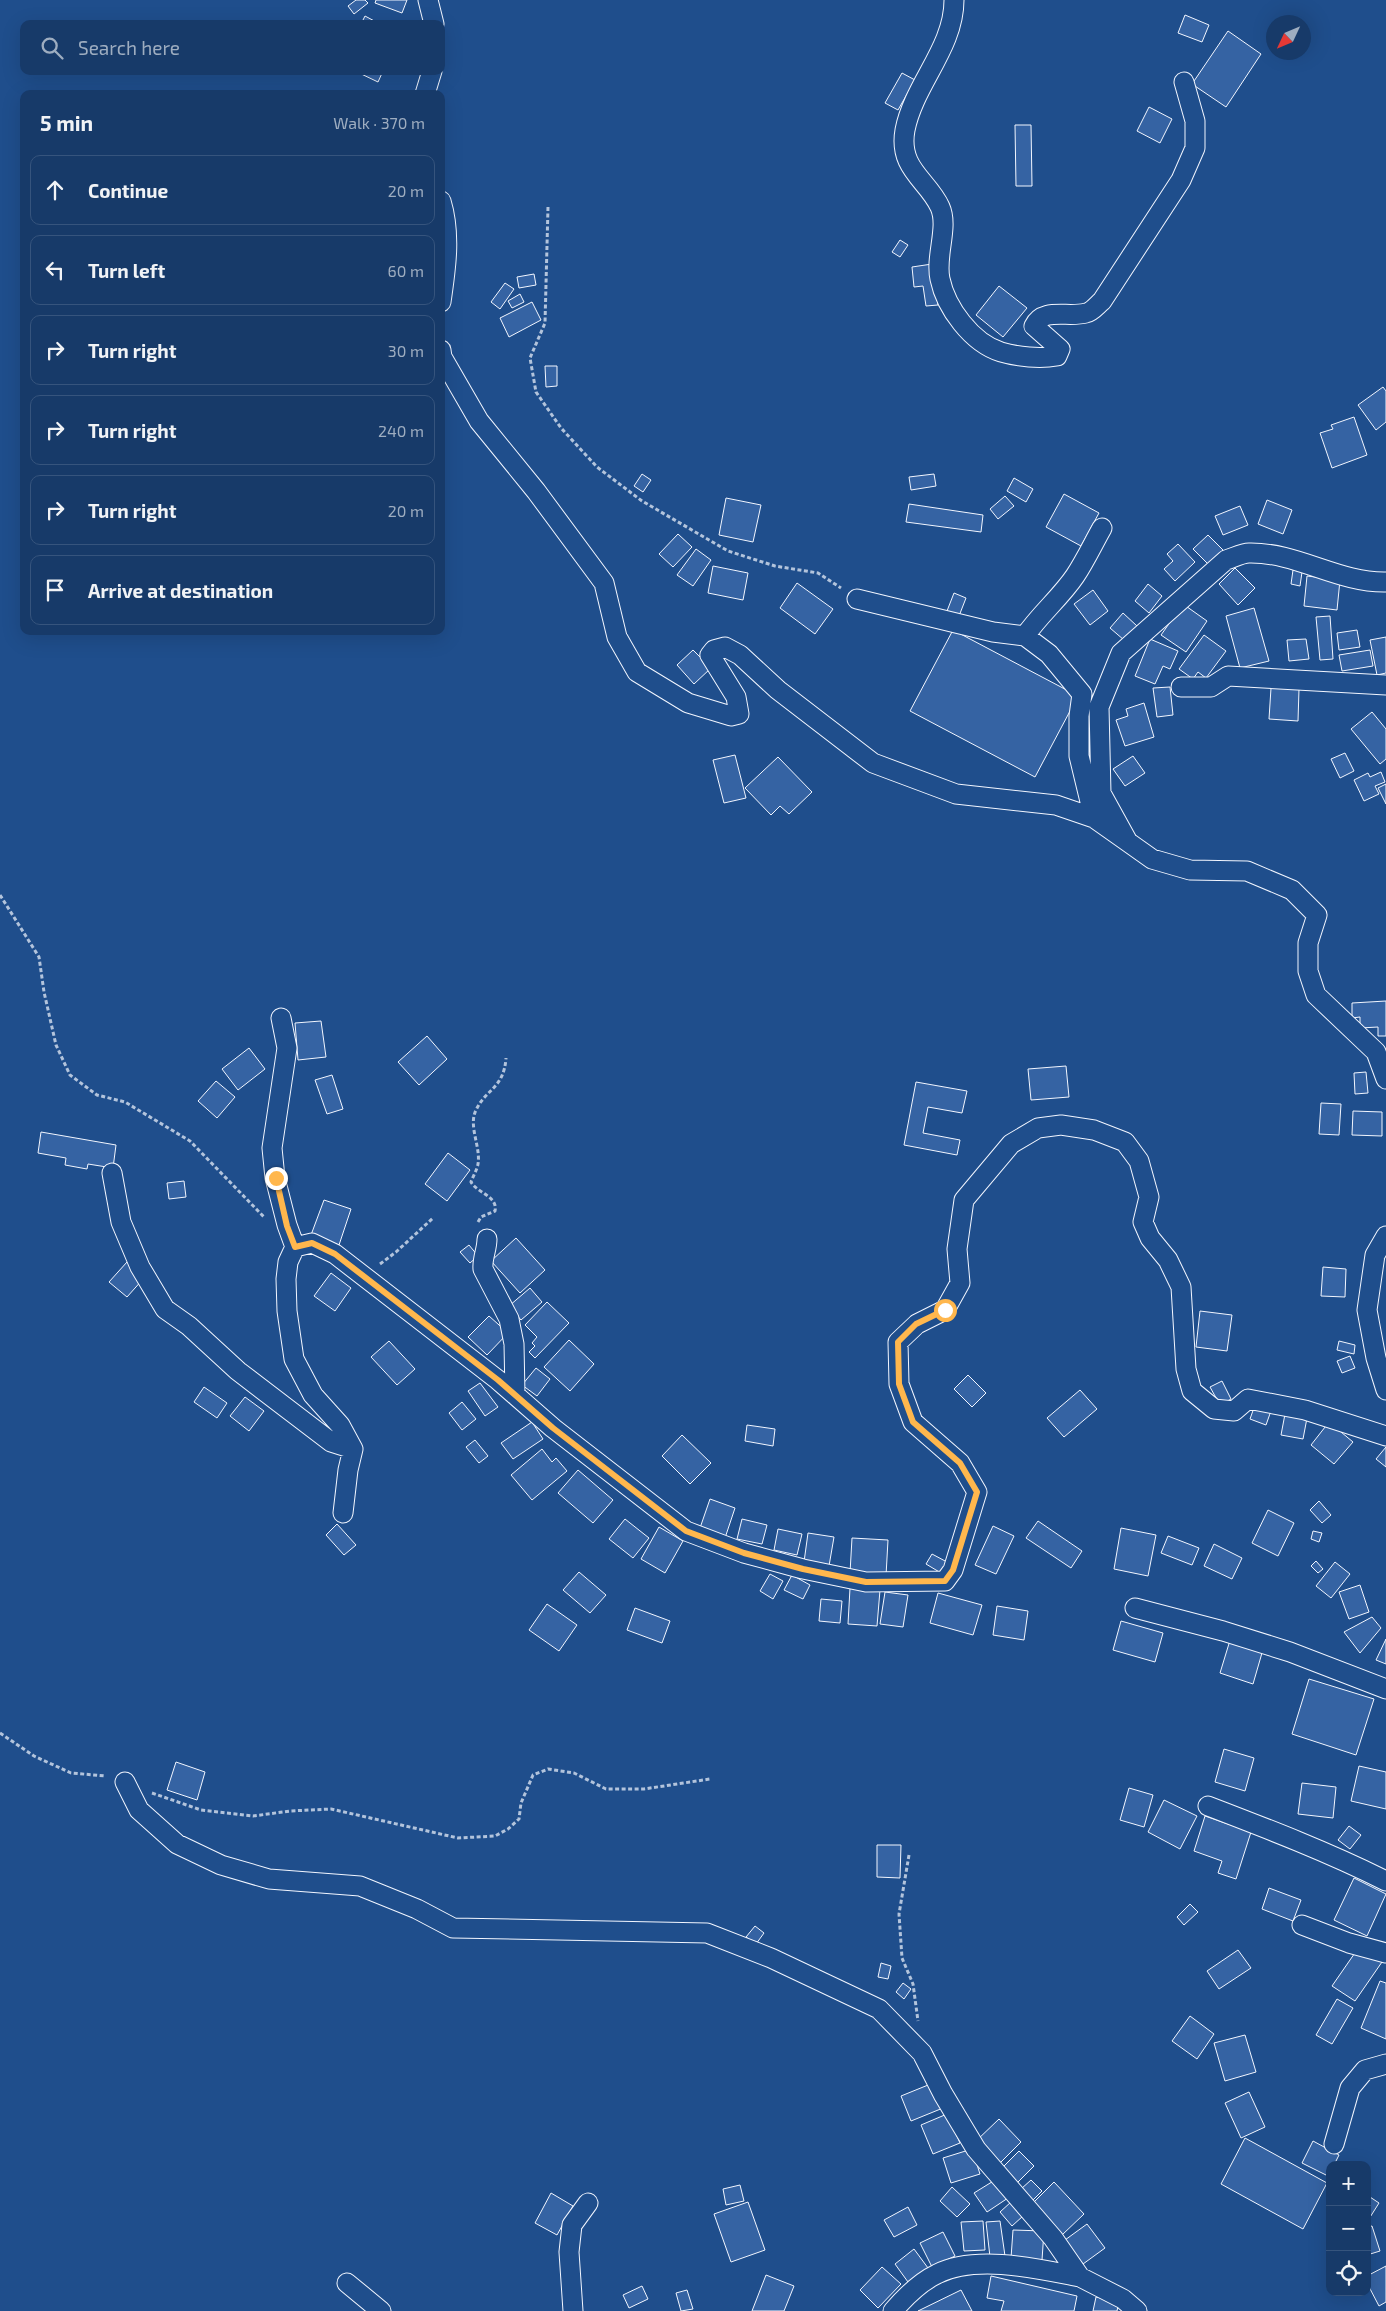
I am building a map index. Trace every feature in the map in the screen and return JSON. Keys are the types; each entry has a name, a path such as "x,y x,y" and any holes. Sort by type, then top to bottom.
{"street":[{"path":"428,0 433,20"},
{"path":"954,0 954,10 940,54 917,97 905,131 906,154 914,173 940,208 943,227 939,251 940,279 950,305 964,325 981,340 1001,352 1045,358 1058,356 1060,349 1034,326 1037,319 1044,314 1064,316 1088,313 1102,301 1181,180 1195,148 1195,121 1184,82"},
{"path":"426,90 431,75"},
{"path":"445,213 447,219 445,269"},
{"path":"445,362 479,421 536,491 604,584 617,638 637,672 688,703 731,716 739,714 736,697 710,655 714,650 725,647 740,655 778,690 873,763 956,794 1056,806 1094,818 1152,859 1190,870 1247,871 1292,890 1317,915 1308,943 1308,971 1316,995 1376,1052 1386,1079"},
{"path":"1025,636 1036,619 1057,600 1076,575 1102,528"},
{"path":"1128,842 1101,793 1099,707 1121,653 1226,560 1247,553 1285,556 1356,580 1386,582"},
{"path":"857,599 993,632 1025,636 1049,654 1082,694 1079,716 1079,756 1094,818"},
{"path":"1180,687 1211,687 1228,676 1386,685"},
{"path":"281,1018 287,1048 272,1148 276,1178 287,1226 295,1247 288,1262 286,1279 287,1311 294,1359 313,1395 340,1425 353,1449 348,1470 344,1513"},
{"path":"295,1247 312,1243 335,1254 515,1395 553,1428 686,1531 753,1555 803,1569 866,1582 945,1581 953,1570 977,1492 960,1463 913,1422 899,1384 898,1342 916,1324 945,1310 960,1283 957,1249 964,1200 1011,1144 1038,1128 1061,1125 1094,1130 1125,1142 1139,1161 1149,1197 1143,1222 1150,1238 1168,1260 1181,1286 1186,1369 1192,1391 1214,1409 1234,1412 1248,1399 1305,1410 1386,1436"},
{"path":"112,1173 121,1222 140,1267 165,1309 189,1326 238,1370 331,1442 353,1449"},
{"path":"1386,1236 1375,1255 1367,1310 1376,1358 1386,1390"},
{"path":"487,1239 487,1251 482,1260 483,1269 509,1319 514,1344 515,1395"},
{"path":"1135,1608 1223,1631 1290,1652 1386,1688"},
{"path":"125,1782 139,1810 177,1844 221,1865 269,1879 360,1886 417,1909 453,1928 707,1933 771,1958 879,2009 922,2053 976,2149 1053,2238 1080,2277"},
{"path":"1208,1806 1314,1847 1386,1881"},
{"path":"1302,1925 1349,1943 1386,1953"},
{"path":"1334,2144 1350,2088 1364,2070 1386,2064"},
{"path":"573,2311 569,2252 572,2225 588,2203"},
{"path":"893,2311 906,2296 937,2273 975,2264 1032,2268 1080,2277 1124,2299 1137,2311"},
{"path":"347,2283 380,2311"}],"path":[{"path":"548,207 546,323 530,358 536,392 561,428 597,467 642,501 728,551 775,566 818,573 857,599"},
{"path":"0,895 39,957 44,992 56,1045 70,1075 97,1095 125,1102 190,1141 267,1220"},
{"path":"487,1239 477,1223 481,1217 495,1211 496,1207 492,1199 474,1187 471,1182 478,1164 473,1120 476,1110 495,1088 505,1072 506,1058"},
{"path":"355,1269 378,1265 396,1252 433,1218"},
{"path":"0,1733 34,1756 70,1772 102,1775 201,1810 253,1816 290,1811 331,1809 458,1838 495,1836 508,1829 519,1819 521,1804 533,1775 548,1769 574,1773 606,1789 644,1789 710,1779"},
{"path":"910,1855 899,1914 902,1958 913,1984 922,2053"}],"building":[{"path":"356,0 365,0 368,3 354,14 348,6"},
{"path":"376,0 407,0 402,13 375,3"},
{"path":"1185,15 1209,25 1202,42 1178,33"},
{"path":"365,16 372,20 363,20"},
{"path":"1228,31 1261,54 1226,107 1192,84"},
{"path":"902,73 915,80 898,110 885,103"},
{"path":"363,75 381,75 378,82"},
{"path":"1149,107 1172,119 1160,143 1137,131"},
{"path":"1015,125 1031,125 1032,186 1016,186"},
{"path":"900,240 908,245 900,257 892,252"},
{"path":"932,264 938,305 926,306 923,286 914,287 912,267"},
{"path":"534,274 536,285 519,288 517,277"},
{"path":"505,283 514,289 500,309 491,302"},
{"path":"999,286 1027,308 1003,337 976,315"},
{"path":"520,294 524,302 512,308 508,301"},
{"path":"532,302 541,320 509,337 500,318"},
{"path":"545,366 557,366 557,386 546,387"},
{"path":"1383,387 1386,391 1386,422 1376,430 1358,405"},
{"path":"1354,417 1367,455 1332,468 1320,433 1333,429 1331,425"},
{"path":"642,474 651,480 643,492 634,486"},
{"path":"934,474 936,486 911,490 909,477"},
{"path":"1014,478 1033,489 1026,502 1007,491"},
{"path":"1064,494 1099,513 1081,546 1046,527"},
{"path":"1005,496 1014,506 998,519 990,509"},
{"path":"726,498 761,505 753,542 719,535"},
{"path":"1267,500 1292,510 1283,534 1258,524"},
{"path":"909,504 983,515 981,532 906,522"},
{"path":"1240,506 1248,525 1223,535 1215,516"},
{"path":"678,534 692,547 673,567 659,554"},
{"path":"1208,535 1223,550 1208,564 1193,549"},
{"path":"1178,544 1195,562 1175,581 1164,569 1173,561 1167,554"},
{"path":"696,549 711,560 693,586 677,575"},
{"path":"713,566 748,573 743,600 708,593"},
{"path":"1235,568 1255,588 1238,605 1219,584"},
{"path":"1293,570 1302,572 1300,586 1291,584"},
{"path":"1307,576 1340,580 1337,610 1304,606"},
{"path":"797,583 833,609 815,634 780,608"},
{"path":"1148,584 1162,596 1149,613 1135,601"},
{"path":"1093,590 1108,611 1090,625 1074,604"},
{"path":"954,593 966,598 959,616 947,611"},
{"path":"1183,604 1207,621 1186,652 1161,635"},
{"path":"1254,608 1269,661 1240,668 1226,616"},
{"path":"1123,613 1137,626 1124,640 1110,628"},
{"path":"1330,616 1333,659 1320,660 1316,617"},
{"path":"953,630 1078,696 1035,777 910,711"},
{"path":"1357,630 1360,647 1339,650 1337,633"},
{"path":"1204,635 1226,651 1206,678 1198,672 1193,679 1179,669"},
{"path":"1386,637 1386,673 1377,675 1370,640"},
{"path":"1150,639 1178,651 1170,669 1163,666 1155,684 1135,676"},
{"path":"1306,639 1309,659 1289,661 1287,640"},
{"path":"693,650 711,668 694,684 677,665"},
{"path":"1370,650 1373,666 1342,671 1339,655"},
{"path":"1170,687 1173,715 1157,717 1153,688"},
{"path":"1271,688 1299,689 1298,721 1269,719"},
{"path":"1144,703 1154,737 1125,746 1116,720 1128,716 1126,709"},
{"path":"1372,712 1386,729 1386,759 1380,764 1351,729"},
{"path":"1345,753 1354,771 1340,778 1331,759"},
{"path":"735,755 746,798 724,803 713,760"},
{"path":"1133,756 1145,773 1125,786 1113,769"},
{"path":"778,757 812,792 789,814 780,806 771,815 745,788"},
{"path":"1381,772 1385,782 1375,786 1379,794 1364,801 1354,780 1368,773 1370,777"},
{"path":"1386,784 1386,804 1378,788"},
{"path":"1386,1001 1386,1036 1378,1036 1378,1027 1360,1028 1360,1017 1352,1018 1352,1003"},
{"path":"321,1021 326,1057 298,1060 295,1023"},
{"path":"427,1036 447,1059 419,1085 398,1062"},
{"path":"249,1048 265,1069 238,1090 222,1069"},
{"path":"1066,1066 1069,1097 1031,1100 1028,1069"},
{"path":"1366,1072 1368,1093 1355,1094 1354,1073"},
{"path":"332,1075 343,1109 327,1114 315,1080"},
{"path":"216,1081 235,1097 217,1118 198,1101"},
{"path":"916,1082 967,1091 962,1113 928,1107 923,1133 960,1140 957,1155 904,1145"},
{"path":"1321,1103 1341,1104 1339,1135 1319,1134"},
{"path":"1353,1111 1382,1112 1382,1136 1352,1135"},
{"path":"41,1132 116,1145 113,1168 88,1164 87,1169 65,1165 66,1158 38,1153"},
{"path":"448,1153 470,1170 447,1201 425,1184"},
{"path":"184,1181 186,1197 169,1199 167,1183"},
{"path":"324,1200 351,1209 339,1245 311,1235"},
{"path":"516,1238 545,1270 520,1293 491,1261"},
{"path":"469,1245 478,1256 470,1263 460,1252"},
{"path":"127,1262 144,1278 127,1297 109,1282"},
{"path":"1323,1267 1346,1269 1345,1297 1321,1296"},
{"path":"331,1273 351,1288 335,1311 314,1296"},
{"path":"530,1288 542,1302 521,1320 509,1306"},
{"path":"547,1302 569,1323 535,1358 529,1352 535,1346 532,1343 537,1337 525,1325"},
{"path":"1200,1311 1232,1315 1227,1351 1196,1347"},
{"path":"489,1316 508,1333 487,1355 468,1337"},
{"path":"569,1340 594,1364 570,1391 544,1367"},
{"path":"389,1341 415,1369 397,1385 371,1357"},
{"path":"1339,1341 1355,1345 1354,1354 1337,1350"},
{"path":"1350,1356 1355,1368 1342,1373 1337,1361"},
{"path":"536,1368 550,1379 537,1396 522,1385"},
{"path":"968,1375 986,1393 972,1407 954,1389"},
{"path":"1222,1381 1231,1399 1220,1405 1210,1387"},
{"path":"480,1383 498,1407 485,1416 468,1391"},
{"path":"204,1387 227,1403 217,1418 194,1402"},
{"path":"1080,1390 1097,1409 1064,1437 1047,1418"},
{"path":"245,1397 264,1411 249,1431 230,1416"},
{"path":"462,1402 476,1419 462,1430 449,1413"},
{"path":"1256,1402 1272,1408 1266,1425 1250,1419"},
{"path":"1285,1414 1307,1418 1303,1439 1281,1435"},
{"path":"532,1422 543,1439 513,1459 501,1443"},
{"path":"1329,1422 1353,1442 1334,1464 1311,1445"},
{"path":"747,1425 775,1429 773,1446 745,1441"},
{"path":"682,1435 711,1463 690,1484 662,1456"},
{"path":"475,1440 488,1456 479,1463 466,1447"},
{"path":"1386,1447 1386,1467 1376,1459"},
{"path":"542,1449 552,1462 556,1458 567,1471 532,1500 511,1475"},
{"path":"578,1470 613,1500 593,1523 558,1493"},
{"path":"710,1499 735,1508 725,1538 700,1528"},
{"path":"1319,1501 1331,1515 1322,1523 1310,1510"},
{"path":"1268,1510 1294,1523 1278,1556 1252,1543"},
{"path":"625,1519 649,1538 633,1558 609,1539"},
{"path":"742,1519 767,1525 762,1544 737,1539"},
{"path":"1038,1521 1082,1551 1071,1568 1026,1538"},
{"path":"337,1524 356,1545 344,1555 326,1535"},
{"path":"993,1526 1014,1536 996,1574 975,1565"},
{"path":"659,1527 683,1541 665,1573 641,1559"},
{"path":"1121,1528 1156,1535 1148,1576 1114,1569"},
{"path":"778,1529 802,1534 797,1555 774,1550"},
{"path":"1313,1531 1322,1533 1319,1542 1311,1539"},
{"path":"808,1533 834,1537 829,1566 804,1562"},
{"path":"1168,1536 1199,1548 1192,1565 1161,1553"},
{"path":"852,1538 888,1540 886,1576 850,1573"},
{"path":"1214,1544 1242,1558 1232,1579 1204,1566"},
{"path":"932,1554 947,1562 941,1573 926,1564"},
{"path":"1316,1561 1323,1569 1318,1573 1311,1566"},
{"path":"1335,1562 1350,1574 1331,1598 1316,1586"},
{"path":"579,1572 606,1595 590,1613 563,1590"},
{"path":"770,1574 783,1581 773,1599 760,1591"},
{"path":"792,1575 810,1585 803,1599 784,1590"},
{"path":"1360,1585 1369,1612 1349,1619 1339,1592"},
{"path":"850,1588 880,1590 877,1626 848,1624"},
{"path":"885,1592 908,1595 903,1627 880,1624"},
{"path":"938,1593 982,1605 973,1635 930,1623"},
{"path":"821,1599 842,1601 840,1623 819,1621"},
{"path":"547,1604 577,1625 559,1651 529,1630"},
{"path":"997,1606 1028,1611 1024,1640 993,1635"},
{"path":"635,1608 670,1621 662,1643 627,1630"},
{"path":"1372,1617 1381,1628 1360,1653 1344,1632"},
{"path":"1121,1621 1163,1633 1155,1662 1113,1650"},
{"path":"1231,1637 1264,1646 1253,1684 1220,1673"},
{"path":"1386,1639 1386,1664 1376,1660"},
{"path":"1309,1679 1374,1699 1356,1755 1292,1734"},
{"path":"1224,1749 1254,1758 1245,1791 1215,1782"},
{"path":"176,1762 205,1772 197,1800 167,1790"},
{"path":"1359,1766 1386,1772 1386,1809 1351,1801"},
{"path":"1302,1783 1336,1787 1333,1818 1298,1814"},
{"path":"1129,1788 1153,1795 1144,1827 1120,1820"},
{"path":"1164,1800 1197,1816 1180,1849 1148,1832"},
{"path":"1205,1816 1251,1832 1236,1879 1218,1873 1222,1861 1194,1851"},
{"path":"1349,1826 1361,1835 1350,1849 1338,1840"},
{"path":"877,1845 901,1845 900,1878 877,1877"},
{"path":"1354,1878 1386,1894 1367,1936 1334,1920"},
{"path":"1269,1888 1301,1900 1293,1921 1262,1909"},
{"path":"1190,1904 1198,1912 1184,1925 1177,1917"},
{"path":"755,1926 764,1933 756,1944 746,1937"},
{"path":"1359,1947 1382,1962 1355,2001 1332,1986"},
{"path":"1238,1950 1251,1968 1219,1989 1207,1971"},
{"path":"881,1963 891,1966 888,1979 878,1977"},
{"path":"1380,1981 1386,1983 1386,2039 1361,2028"},
{"path":"903,1983 911,1989 904,1999 896,1992"},
{"path":"1337,1999 1353,2008 1332,2044 1316,2035"},
{"path":"1190,2016 1214,2034 1197,2059 1172,2041"},
{"path":"1245,2035 1256,2072 1225,2081 1214,2043"},
{"path":"933,2083 943,2108 911,2121 901,2096"},
{"path":"1249,2092 1265,2127 1241,2138 1225,2103"},
{"path":"947,2114 960,2143 933,2154 921,2125"},
{"path":"999,2119 1021,2142 998,2165 975,2142"},
{"path":"1245,2138 1326,2182 1303,2229 1221,2184"},
{"path":"1313,2141 1339,2155 1336,2161 1326,2161 1326,2175 1302,2163"},
{"path":"972,2149 980,2174 951,2183 943,2158"},
{"path":"1019,2151 1034,2166 1017,2183 1002,2168"},
{"path":"995,2180 1008,2198 987,2212 974,2193"},
{"path":"1031,2180 1042,2191 1033,2200 1021,2189"},
{"path":"1054,2182 1084,2214 1062,2235 1032,2204"},
{"path":"740,2185 744,2201 726,2205 723,2189"},
{"path":"952,2187 970,2204 957,2217 940,2201"},
{"path":"551,2193 573,2206 557,2235 535,2223"},
{"path":"1371,2198 1379,2203 1371,2216"},
{"path":"748,2202 765,2250 731,2262 714,2214"},
{"path":"1011,2202 1023,2216 1012,2226 1000,2212"},
{"path":"908,2207 917,2225 894,2237 884,2220"},
{"path":"983,2221 985,2250 964,2251 961,2222"},
{"path":"1000,2221 1005,2256 990,2257 986,2222"},
{"path":"1087,2224 1105,2248 1083,2264 1065,2240"},
{"path":"1371,2226 1380,2251 1371,2254 1371,2251"},
{"path":"1013,2230 1044,2231 1042,2260 1011,2258"},
{"path":"943,2232 955,2256 932,2267 920,2243"},
{"path":"914,2249 928,2268 908,2282 895,2264"},
{"path":"1386,2266 1386,2302 1379,2306 1371,2291 1371,2274"},
{"path":"882,2267 901,2284 878,2308 860,2290"},
{"path":"766,2275 794,2286 784,2311 752,2311"},
{"path":"991,2276 1077,2296 1074,2311 1001,2311 1004,2301 987,2298"},
{"path":"642,2286 648,2299 629,2308 623,2295"},
{"path":"687,2290 693,2309 681,2311 676,2293"},
{"path":"961,2290 972,2311 918,2311"},
{"path":"1096,2297 1119,2302 1117,2311 1093,2311"}],"route":[{"path":"276,1178 287,1226 295,1247 312,1243 335,1254 403,1305 498,1380 553,1428 686,1531 744,1553 803,1569 866,1582 945,1581 953,1570 977,1492 960,1463 913,1422 899,1384 898,1342 916,1324 945,1310"}]}
